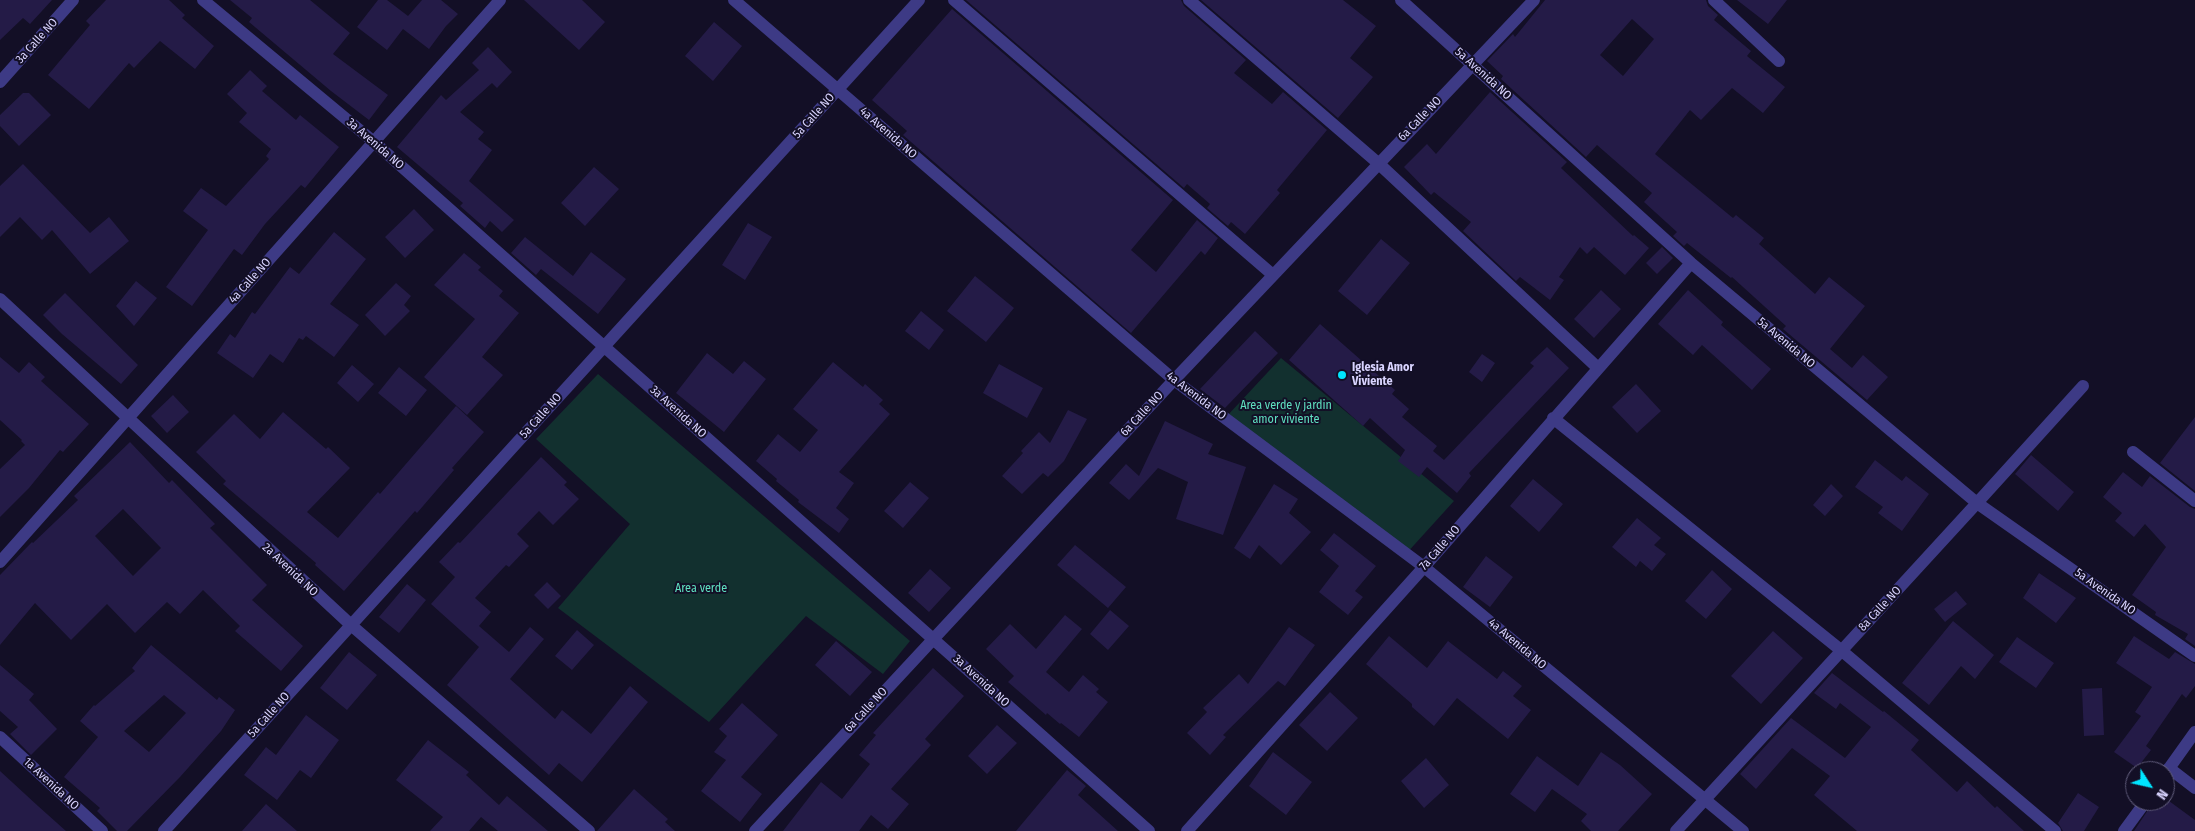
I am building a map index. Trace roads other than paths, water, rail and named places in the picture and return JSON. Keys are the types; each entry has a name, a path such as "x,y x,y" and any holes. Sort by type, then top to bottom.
{"street":[{"name":"3a Calle NO","path":"0,82 73,0"},
{"name":"3a Avenida NO","path":"203,0 374,142 1149,831"},
{"name":"4a Calle NO","path":"0,562 500,0"},
{"name":"4a Avenida NO","path":"734,0 1174,380 1424,567 1743,831"},
{"name":"5a Calle NO","path":"164,831 919,0"},
{"path":"954,0 1273,275"},
{"path":"1189,0 1378,163 1598,368"},
{"name":"5a Avenida NO","path":"1401,0 1691,263 1977,503 2195,656"},
{"name":"6a Calle NO","path":"754,831 1174,380 1534,0"},
{"path":"1714,0 1779,61"},
{"name":"7a Calle NO","path":"1187,831 1424,567 1691,263"},
{"name":"2a Avenida NO","path":"0,299 351,626 590,831"},
{"name":"8a Calle NO","path":"1676,831 2083,386"},
{"path":"1554,418 1842,651 2055,831"},
{"path":"2133,452 2195,501"},
{"path":"2174,761 2195,732"},
{"name":"1a Avenida NO","path":"0,737 102,831"},
{"path":"2175,776 2195,788"},
{"path":"2124,831 2139,811"}],"place":[{"name":"Iglesia Amor Viviente","path":"1342,375"}],"park label":[{"name":"Area verde y jardin amor viviente","path":"1286,413"},
{"name":"Area verde","path":"701,589"}]}
